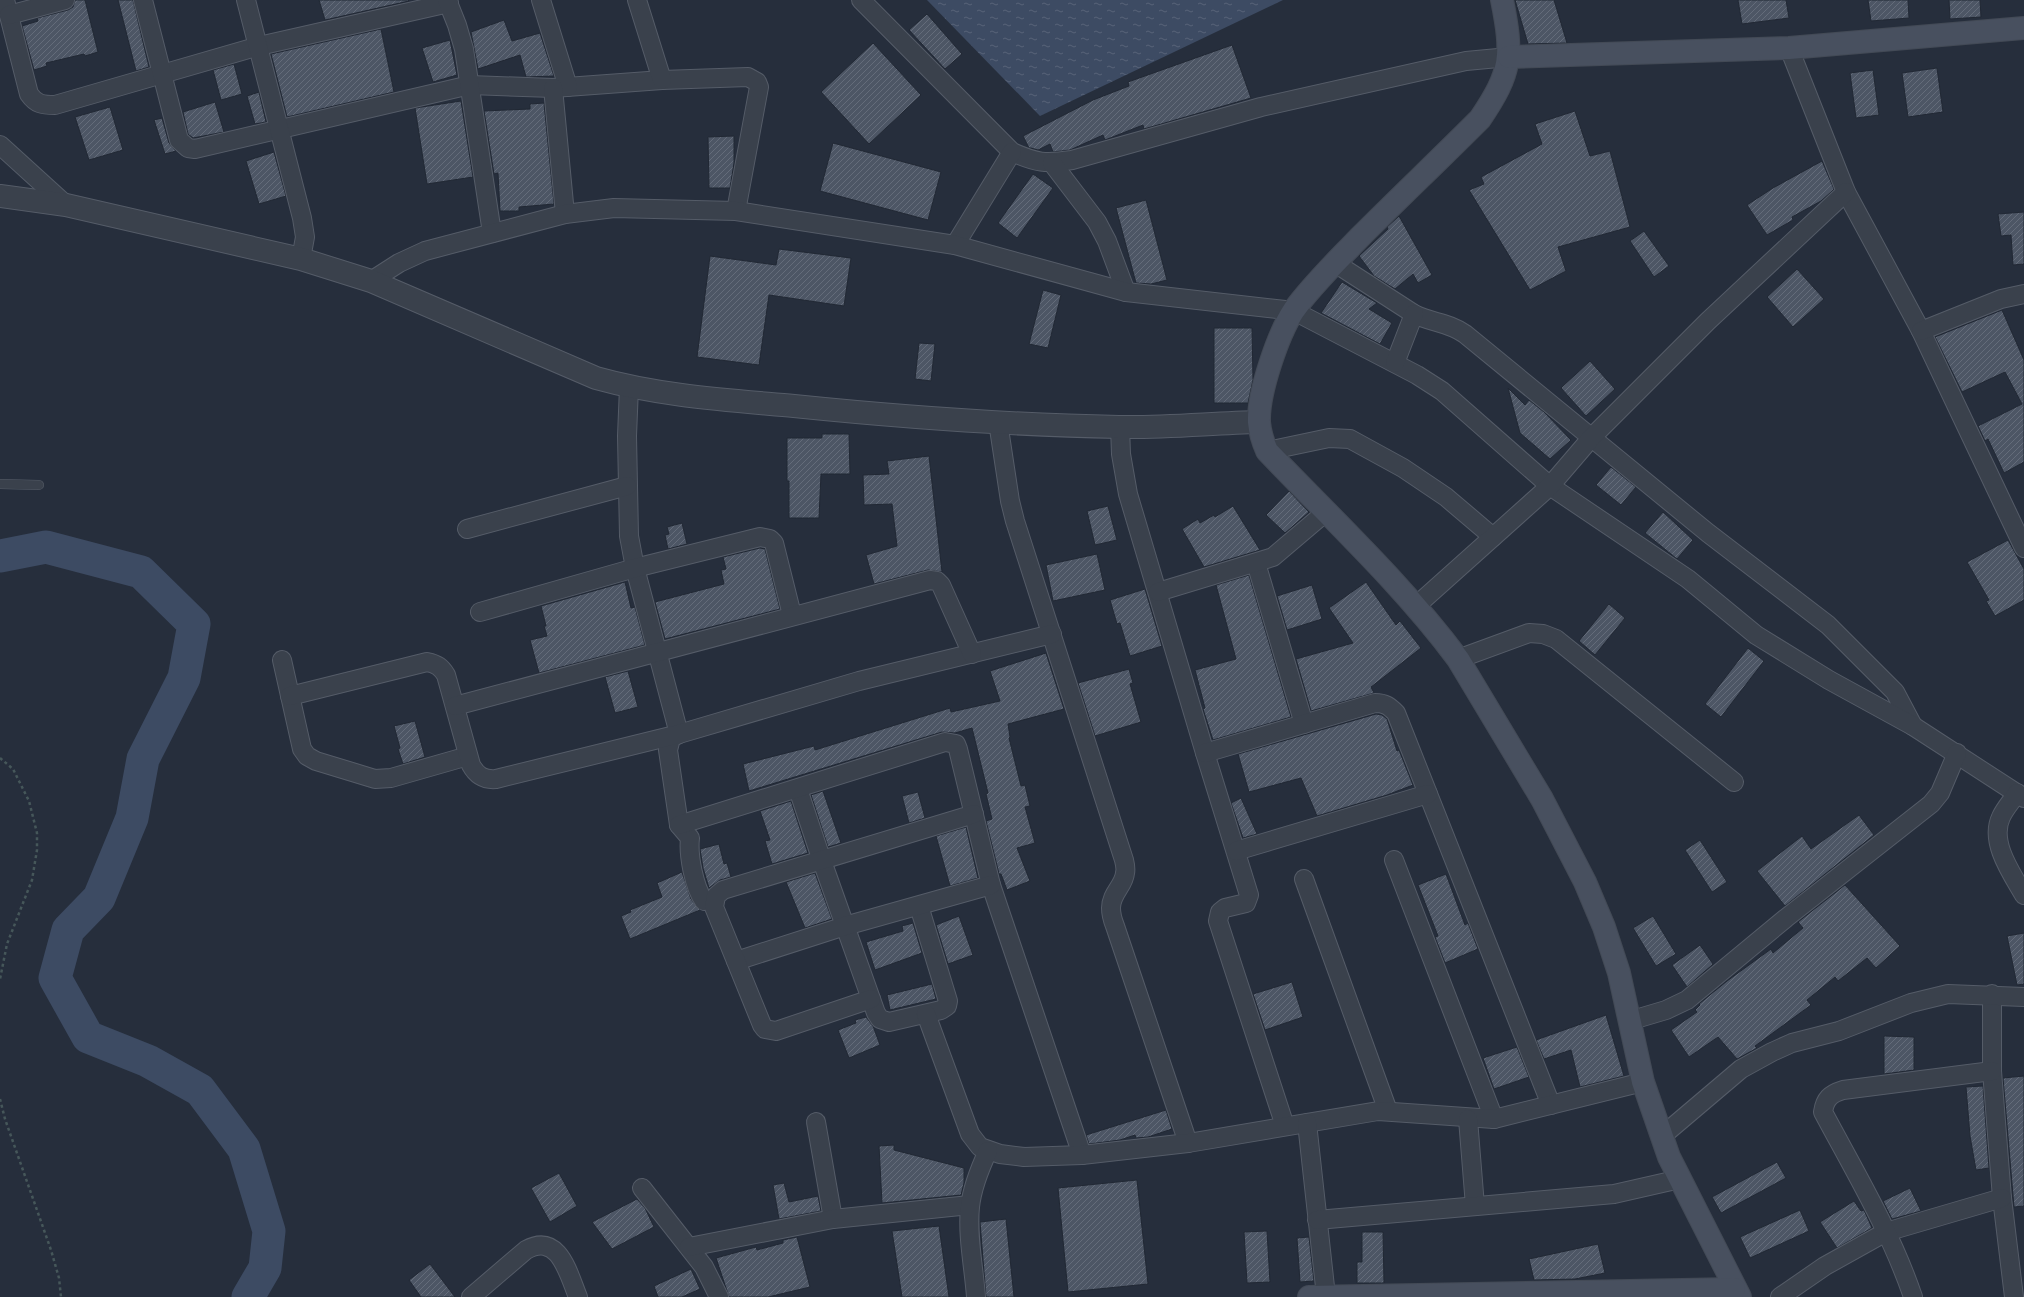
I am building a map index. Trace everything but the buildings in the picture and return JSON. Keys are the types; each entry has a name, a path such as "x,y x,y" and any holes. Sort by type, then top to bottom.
{"main road":[{"path":"1318,1296 1737,1293 1680,1179 1662,1136 1643,1082 1619,973 1604,928 1585,882 1542,799 1458,659 1416,606 1267,451 1261,437 1259,422 1262,399 1270,367 1281,336 1294,311 1335,263 1480,119 1496,96 1503,81 1509,57 1509,34 1502,0"},
{"path":"1509,57 1789,48 2024,28"}],"street":[{"path":"66,0 7,7 30,94 34,101 42,105 54,105 259,46 448,1 464,49 492,233"},
{"path":"143,0 179,140 188,148 195,150 470,85 560,87 662,80 748,77 757,82 759,87 736,211"},
{"path":"246,0 281,129 302,218 305,237 301,259"},
{"path":"541,0 560,87 565,214"},
{"path":"637,0 662,80"},
{"path":"861,0 1012,152 1034,162 1052,163 1072,160 1261,107 1466,61 1509,57"},
{"path":"1789,48 1846,192 1921,331 2024,548"},
{"path":"0,145 66,205"},
{"path":"955,245 1012,152"},
{"path":"1052,163 1097,222 1126,292"},
{"path":"1416,606 1550,486 1592,437 1708,321 1846,192"},
{"path":"0,196 66,205 301,259 371,281 555,362 596,378 629,387 702,397 884,416 1120,427 1259,422"},
{"path":"371,281 399,263 424,251 565,214 614,208 736,211 955,245 1126,292 1294,311 1395,363 1442,391 1550,486 1688,579 1756,635 1829,680 1957,753 2020,796 2001,817 1998,831 2006,863 2024,895"},
{"path":"1335,263 1414,314 1428,321 1453,326 1592,437 1708,533 1828,625 1895,692 1912,726"},
{"path":"1921,331 2000,299 2024,294"},
{"path":"1395,363 1414,314"},
{"path":"629,387 627,486 629,536 635,568 679,734"},
{"path":"998,422 1015,521 1124,860 1125,873 1123,881 1116,890 1110,909 1188,1143"},
{"path":"1120,427 1121,454 1128,494 1204,753 1249,895 1246,902 1225,908 1220,912 1218,921 1285,1126"},
{"path":"1267,451 1329,438 1350,439 1403,468 1446,497 1493,537"},
{"path":"467,529 627,486"},
{"path":"1158,592 1273,557 1284,550 1326,512"},
{"path":"480,612 635,568 760,537 770,539 774,543 792,615"},
{"path":"1256,563 1304,724"},
{"path":"455,706 792,615 930,580 937,581 941,586 972,654"},
{"path":"1458,659 1529,633 1543,634 1556,639 1734,782"},
{"path":"290,696 427,662 434,663 440,667 446,675 468,756 474,772 488,780 679,734 859,681 1052,634"},
{"path":"282,660 302,749 307,756 316,761 375,779 391,778 468,756"},
{"path":"1204,753 1375,703 1382,703 1390,707 1396,713 1551,1105"},
{"path":"679,734 671,738 668,750 680,825 690,838 688,851 699,895 704,901"},
{"path":"680,825 944,742 956,744 991,885 1082,1155"},
{"path":"1629,1021 1666,1010 1686,1000 1786,918 1931,804 1940,793 1957,753"},
{"path":"798,789 876,1013 883,1020 889,1022 926,1014 945,1008 948,1001 918,906"},
{"path":"1236,851 1428,794"},
{"path":"871,999 776,1031 765,1029 762,1025 714,907 716,896 723,890 974,814"},
{"path":"1394,860 1494,1119"},
{"path":"1304,879 1388,1111"},
{"path":"736,961 845,926 991,885"},
{"path":"1662,1136 1741,1070 1772,1052 1792,1043 1839,1031 1911,1003 1948,994 1992,994 2024,997"},
{"path":"1992,994 1992,1071 2002,1198 2014,1297"},
{"path":"926,1014 970,1134 980,1147 982,1164 970,1205 969,1219 976,1297"},
{"path":"1914,1297 1906,1274 1886,1232 1823,1112 1824,1103 1828,1097 1843,1090 1992,1071"},
{"path":"982,1164 1024,1157 1082,1155 1188,1143 1367,1112 1388,1111 1468,1119 1494,1119 1643,1082"},
{"path":"1468,1119 1475,1206"},
{"path":"816,1122 833,1219"},
{"path":"1307,1123 1317,1220 1318,1296"},
{"path":"1317,1220 1614,1194 1680,1179"},
{"path":"642,1188 704,1267 719,1297"},
{"path":"1780,1297 1826,1266 1886,1232 2002,1198"},
{"path":"689,1247 833,1219 970,1205"},
{"path":"471,1297 526,1250 536,1245 546,1244 555,1250 564,1263 578,1297"}],"lane":[{"path":"0,484 40,486"}],"path":[{"path":"0,758 13,769 29,801 36,833 37,850 32,880 7,944 0,980"},
{"path":"0,1099 5,1119 59,1278 61,1297"}],"water":[{"path":"927,0 1283,0 1040,116"}],"waterway":[{"path":"0,556 46,547 141,572 194,624 184,678 143,759 132,818 99,898 68,930 55,978 88,1037 148,1061 200,1090 244,1149 269,1231 265,1268 248,1297"}]}
